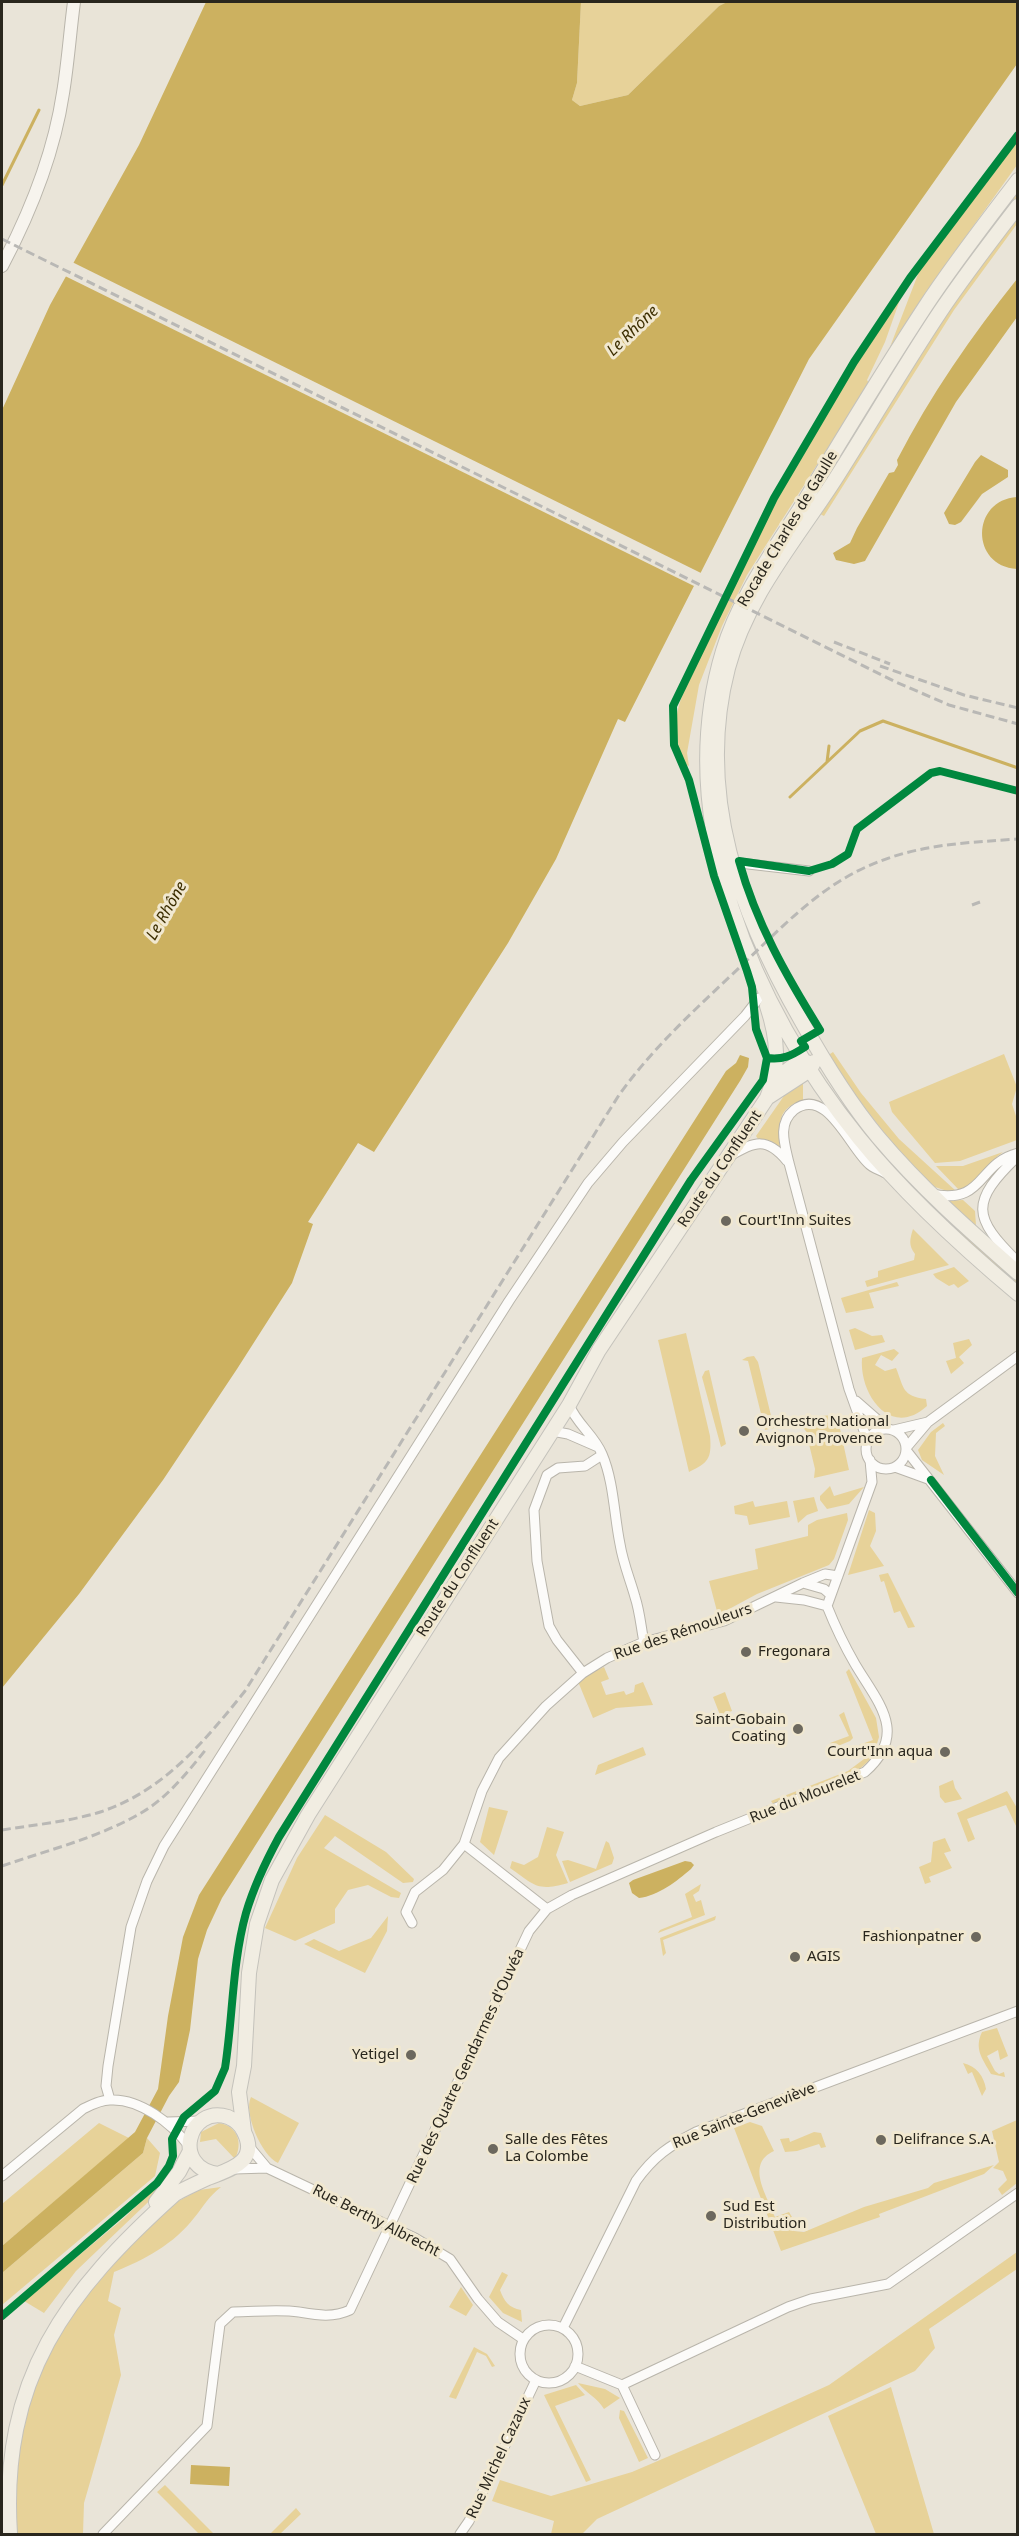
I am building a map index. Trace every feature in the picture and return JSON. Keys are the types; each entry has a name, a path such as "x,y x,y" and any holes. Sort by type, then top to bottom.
{"main road":[{"path":"2,266 30,206 52,142 64,92 74,2"},
{"name":"Rocade Charles de Gaulle","path":"1017,180 925,308 751,587 723,649 709,712 708,768 710,809 723,873 738,926 761,992 843,1117 892,1176 954,1238 1017,1294"},
{"name":"Rocade Charles de Gaulle","path":"1017,206 938,315 834,481 764,585 744,624 728,670 719,729 719,794 731,862 752,922 783,989 839,1085 877,1136 931,1194 1017,1274"},
{"path":"761,992 775,1031 777,1051 774,1081 767,1098"},
{"path":"767,1098 809,1066 813,1043"},
{"path":"774,1081 794,1065 809,1066 823,1073 850,1112 877,1136"},
{"name":"Route du Confluent","path":"246,2138 239,2092 244,2066 249,1973 257,1924 281,1860 569,1405 599,1350 767,1098"},
{"path":"2,2446 17,2382 44,2324 75,2282 166,2190 189,2148 194,2128 201,2121 215,2116 239,2092"},
{"path":"10,2535 6,2483 9,2446 16,2411 34,2359 60,2314 88,2278 156,2211 175,2194 234,2169 246,2154 246,2138 232,2119 215,2116"},
{"path":"189,2148 197,2165 210,2173 218,2174"},
{"path":"2,2525 3,2535"}],"street":[{"path":"731,862 809,871"},
{"path":"110,2100 106,2086 108,2066 131,1927 147,1881 164,1846 509,1301 588,1183 623,1142 745,1016 761,992"},
{"path":"776,1597 804,1600 827,1606 872,1482 868,1442 853,1398 789,1162 783,1138 784,1123 794,1110 809,1104 825,1110 869,1164 892,1176"},
{"path":"728,1157 754,1143 765,1143 776,1147 789,1162"},
{"path":"931,1194 951,1197 973,1190 993,1165 1007,1156 1017,1155"},
{"path":"1017,1155 995,1178 984,1198 982,1212 984,1224 993,1238 1017,1262"},
{"path":"872,1482 902,1460 906,1449 928,1422 1017,1356"},
{"path":"853,1398 891,1430 903,1437 906,1449 1017,1593"},
{"path":"569,1405 576,1421 590,1433 600,1451 614,1504 619,1544 626,1573 636,1598 644,1642"},
{"path":"868,1442 876,1432 928,1422"},
{"path":"552,1431 568,1434 600,1451"},
{"path":"583,1673 549,1626 537,1561 534,1510 547,1475 558,1468 585,1466 600,1451"},
{"path":"870,1460 877,1466 890,1467 931,1480"},
{"name":"Rue des Rémouleurs","path":"412,1923 406,1912 415,1892 443,1870 464,1844 482,1791 499,1758 546,1706 583,1673 607,1658 644,1642 724,1621 825,1574 838,1576"},
{"path":"803,1583 824,1589 831,1595"},
{"name":"Rue du Mourelet","path":"547,1909 572,1895 698,1840 866,1772 876,1763 886,1746 888,1735 886,1715 842,1641 827,1606"},
{"path":"464,1844 547,1909"},
{"name":"Rue des Quatre Gendarmes d'Ouvéa","path":"103,2535 207,2426 220,2324 233,2312 299,2312 326,2315 342,2314 350,2310 529,1932 547,1909"},
{"name":"Rue Sainte-Geneviève","path":"563,2328 636,2181 649,2163 668,2146 696,2132 1017,2011"},
{"path":"2,2176 83,2109 110,2100 128,2102 165,2120 180,2123 201,2121"},
{"path":"165,2120 189,2148"},
{"name":"Rue Berthy Albrecht","path":"246,2138 267,2168"},
{"name":"Rue Berthy Albrecht","path":"234,2169 267,2168 390,2226 450,2259 478,2299 498,2322 523,2339"},
{"path":"622,2385 788,2307 811,2299 888,2284 1017,2193"},
{"path":"554,2325 563,2328 575,2340 578,2349 575,2366 570,2374 554,2382 536,2380 528,2374 520,2358 523,2339 537,2327 554,2325"},
{"path":"575,2366 622,2385 655,2455"},
{"name":"Rue Michel Cazaux","path":"460,2535 470,2521 536,2380"}],"shaded area":[{"path":"581,2 727,2 719,6 628,95 580,106 572,100 577,83"},
{"path":"1017,139 1017,165 926,292 890,347 920,269"},
{"path":"1017,188 1017,197 935,310 807,513 803,511 933,303"},
{"path":"1017,216 1017,224 954,310 824,516 820,514 954,302"},
{"path":"903,291 885,342 867,380 869,383 747,575 722,626 699,685 687,753 689,766 683,764 677,739 676,721 689,679 779,495 853,367"},
{"path":"833,1052 861,1093 899,1139 956,1191 953,1193 932,1186 895,1147 835,1069 827,1056"},
{"path":"1004,1054 1017,1087 1012,1104 1017,1119 1017,1140 960,1161 935,1163 892,1112 889,1102"},
{"path":"799,1083 803,1084 803,1100 788,1107 781,1117 780,1130 783,1146 758,1139 756,1136 786,1093"},
{"path":"878,1144 1017,1278 1017,1289 951,1228 874,1148"},
{"path":"1003,1152 972,1183 959,1190 936,1166 963,1166"},
{"path":"963,1200 975,1211 976,1226 948,1201"},
{"path":"913,1229 949,1265 867,1287 865,1281 878,1277 878,1271 914,1260 915,1254 910,1242"},
{"path":"954,1267 969,1281 958,1288 954,1284 949,1286 933,1274"},
{"path":"897,1282 899,1286 869,1293 874,1308 846,1313 841,1298"},
{"path":"855,1328 872,1336 882,1335 885,1342 855,1350 849,1330"},
{"path":"686,1333 710,1436 709,1455 705,1463 689,1472 658,1340"},
{"path":"969,1339 972,1345 959,1357 964,1363 951,1374 946,1361 956,1358 953,1343"},
{"path":"894,1349 899,1353 892,1361 881,1355 875,1365 885,1371 896,1368 905,1390 912,1396 926,1399 927,1406 914,1415 901,1418 890,1415 880,1408 866,1386 862,1372 862,1358"},
{"path":"754,1356 758,1362 774,1428 765,1430 748,1361 742,1360"},
{"path":"709,1370 726,1444 721,1447 702,1377 705,1371"},
{"path":"837,1415 849,1470 814,1478 815,1469 809,1444 810,1436 800,1424 799,1417"},
{"path":"943,1423 945,1426 936,1433 935,1456 944,1475 922,1460 918,1450 931,1432"},
{"path":"830,1486 834,1496 864,1487 849,1504 827,1509 820,1500 820,1496"},
{"path":"814,1497 818,1511 807,1515 798,1523 793,1501"},
{"path":"753,1501 755,1507 787,1501 790,1517 749,1525 747,1516 735,1514 734,1506"},
{"path":"869,1510 875,1513 876,1531 870,1546 884,1566 848,1575"},
{"path":"847,1513 848,1520 834,1559 829,1565 757,1594 718,1615 709,1581 758,1569 755,1549 808,1536 808,1525 817,1520"},
{"path":"888,1573 915,1627 908,1628 900,1611 894,1613 884,1581 881,1582 879,1575"},
{"path":"604,1667 609,1679 601,1682 606,1695 624,1691 626,1695 634,1692 635,1685 643,1682 653,1705 616,1708 593,1718 577,1679"},
{"path":"849,1669 876,1718 879,1737 873,1757 855,1773 774,1805 771,1801 848,1771 864,1759 859,1745 873,1740 846,1672"},
{"path":"725,1692 732,1711 720,1715 713,1697"},
{"path":"844,1712 853,1738 833,1748 830,1743 849,1736 839,1715"},
{"path":"643,1747 646,1755 595,1775 598,1765"},
{"path":"953,1780 962,1799 945,1803 940,1797 939,1786"},
{"path":"1007,1791 1017,1808 1017,1828 1006,1805 967,1819 975,1839 968,1842 957,1813"},
{"path":"489,1807 508,1811 494,1855 480,1842"},
{"path":"325,1815 386,1852 414,1879 413,1882 403,1883 335,1836 324,1848 401,1893 399,1898 391,1897 368,1885 348,1890 335,1909 335,1923 295,1941 265,1928 297,1858"},
{"path":"547,1827 564,1832 556,1855 568,1883 542,1887 531,1883 510,1868 512,1861 524,1865 538,1857"},
{"path":"945,1838 951,1851 944,1853 952,1868 929,1877 931,1882 925,1884 919,1867 931,1862 933,1842"},
{"path":"606,1841 609,1843 614,1858 612,1864 570,1882 562,1861 568,1860 596,1869"},
{"path":"701,1884 699,1891 693,1895 696,1902 701,1900 705,1915 658,1933 660,1930 692,1917 685,1894"},
{"path":"388,1916 387,1931 365,1973 304,1944 314,1939 339,1951 371,1938"},
{"path":"716,1916 715,1920 663,1940 666,1953 663,1956 660,1938"},
{"path":"997,2028 1008,2056 1000,2060 998,2050 987,2056 995,2071 999,2074 1004,2072 1005,2077 991,2074 979,2049 982,2032"},
{"path":"963,2063 972,2066 981,2076 986,2089 982,2096 972,2072 968,2074"},
{"path":"251,2097 299,2123 278,2163 260,2143 250,2113"},
{"path":"1017,2120 1017,2183 1002,2195 998,2189 1007,2180 1003,2171 993,2168 999,2162 992,2131"},
{"path":"750,2122 762,2126 774,2151 765,2157 761,2164 759,2172 764,2190 775,2217 789,2212 794,2231 804,2232 864,2207 994,2165 984,2174 879,2214 880,2217 781,2251 734,2128"},
{"path":"99,2123 129,2138 2,2246 2,2204"},
{"path":"219,2123 235,2131 239,2147 235,2159 216,2139 200,2142 201,2132"},
{"path":"814,2132 821,2133 826,2147 821,2148 819,2144 785,2152 780,2139 789,2138 790,2142"},
{"path":"147,2138 160,2153 155,2176 2,2305 2,2273 143,2153"},
{"path":"172,2172 165,2186 76,2271 44,2313 24,2301 124,2218"},
{"path":"221,2187 177,2236 147,2256 114,2272 108,2301 121,2308 114,2335 121,2375 84,2503 83,2534 16,2534 13,2475 29,2389 81,2296 167,2207 199,2190"},
{"path":"1017,2252 1017,2269 929,2329 935,2348 915,2371 597,2519 582,2534 551,2534 554,2521 492,2501 500,2480 551,2496 632,2472 829,2385"},
{"path":"502,2272 508,2275 500,2290 510,2306 521,2310 522,2322 503,2313 489,2297"},
{"path":"461,2287 473,2305 466,2316 449,2307"},
{"path":"474,2347 487,2354 495,2366 492,2367 486,2356 477,2352 456,2399 449,2397"},
{"path":"578,2383 605,2389 620,2398 604,2409"},
{"path":"576,2385 585,2395 555,2406 591,2480 586,2482 544,2395"},
{"path":"891,2387 934,2534 876,2534 828,2416"},
{"path":"620,2410 624,2411 648,2458 639,2462 619,2418"},
{"path":"165,2485 214,2534 199,2534 157,2492"},
{"path":"296,2508 301,2514 280,2534 270,2534"}],"water":[{"name":"Le Rhône","path":"206,2 581,2 577,83 572,100 580,106 628,95 719,6 727,2 1017,2 1017,64 809,359 625,722 618,719 556,859 508,943 374,1152 358,1143 308,1222 313,1224 292,1283 163,1480 79,1594 2,1688 2,410 50,305 139,145"},
{"path":"1017,279 1017,317 956,402 865,561 854,564 836,560 833,553 850,543 889,473 894,472 898,465 897,460 938,389 968,344"},
{"path":"981,455 1008,470 1008,477 982,494 961,522 955,525 949,524 944,513"},
{"path":"1018,497 1017,569 1002,565 991,557 984,546 982,533 984,520 991,509 1002,501"},
{"path":"740,1055 749,1058 748,1067 740,1081 222,1898 207,1930 198,1959 190,2030 179,2082 147,2138 143,2153 2,2273 2,2246 135,2132 158,2089 168,2016 183,1937 199,1895 726,1071 736,1063"},
{"path":"685,1861 694,1865 686,1874 667,1887 646,1897 639,1898 632,1893 629,1883 633,1880"},
{"path":"191,2465 230,2467 229,2486 190,2484"}],"pier":[{"path":"70,261 703,574 696,587 63,275"}],"waterway":[{"path":"2,185 39,110"},
{"path":"790,797 860,731 883,721 1018,768"},
{"path":"827,762 829,746"}],"railway":[{"path":"2,239 896,682 949,705 1018,724"},
{"path":"834,642 890,664"},
{"path":"880,666 964,695 1018,708"},
{"path":"2,1830 73,1819 120,1804 142,1793 162,1779 214,1729 245,1691 619,1095 662,1043 693,1012 799,911 848,876 885,859 922,849 1018,839"},
{"path":"972,905 980,902"},
{"path":"2,1866 90,1837 141,1813 168,1792 207,1748"}],"cycle path":[{"path":"2,2316 157,2183 169,2166 173,2156 172,2139 184,2117 215,2091 225,2068 241,1932 257,1883 279,1837 691,1180 763,1080 767,1058 756,1029 752,987 714,876 689,780 674,745 673,706 774,498 854,362 910,278 1018,135"},
{"path":"767,1058 782,1058 795,1053 805,1047 801,1041 820,1030 763,928 739,861 809,871 832,864 848,854 857,829 931,773 940,771 1018,791"},
{"path":"931,1480 1018,1593"}],"place":[{"name":"Court'Inn Suites","path":"726,1221"},
{"name":"Orchestre National Avignon Provence","path":"744,1431"},
{"name":"Fregonara","path":"746,1652"},
{"name":"Saint-Gobain Coating","path":"798,1729"},
{"name":"Court'Inn aqua","path":"945,1752"},
{"name":"Fashionpatner","path":"976,1937"},
{"name":"AGIS","path":"795,1957"},
{"name":"Yetigel","path":"411,2055"},
{"name":"Delifrance S.A.","path":"881,2140"},
{"name":"Salle des Fêtes La Colombe","path":"493,2149"},
{"name":"Sud Est Distribution","path":"711,2216"}]}
